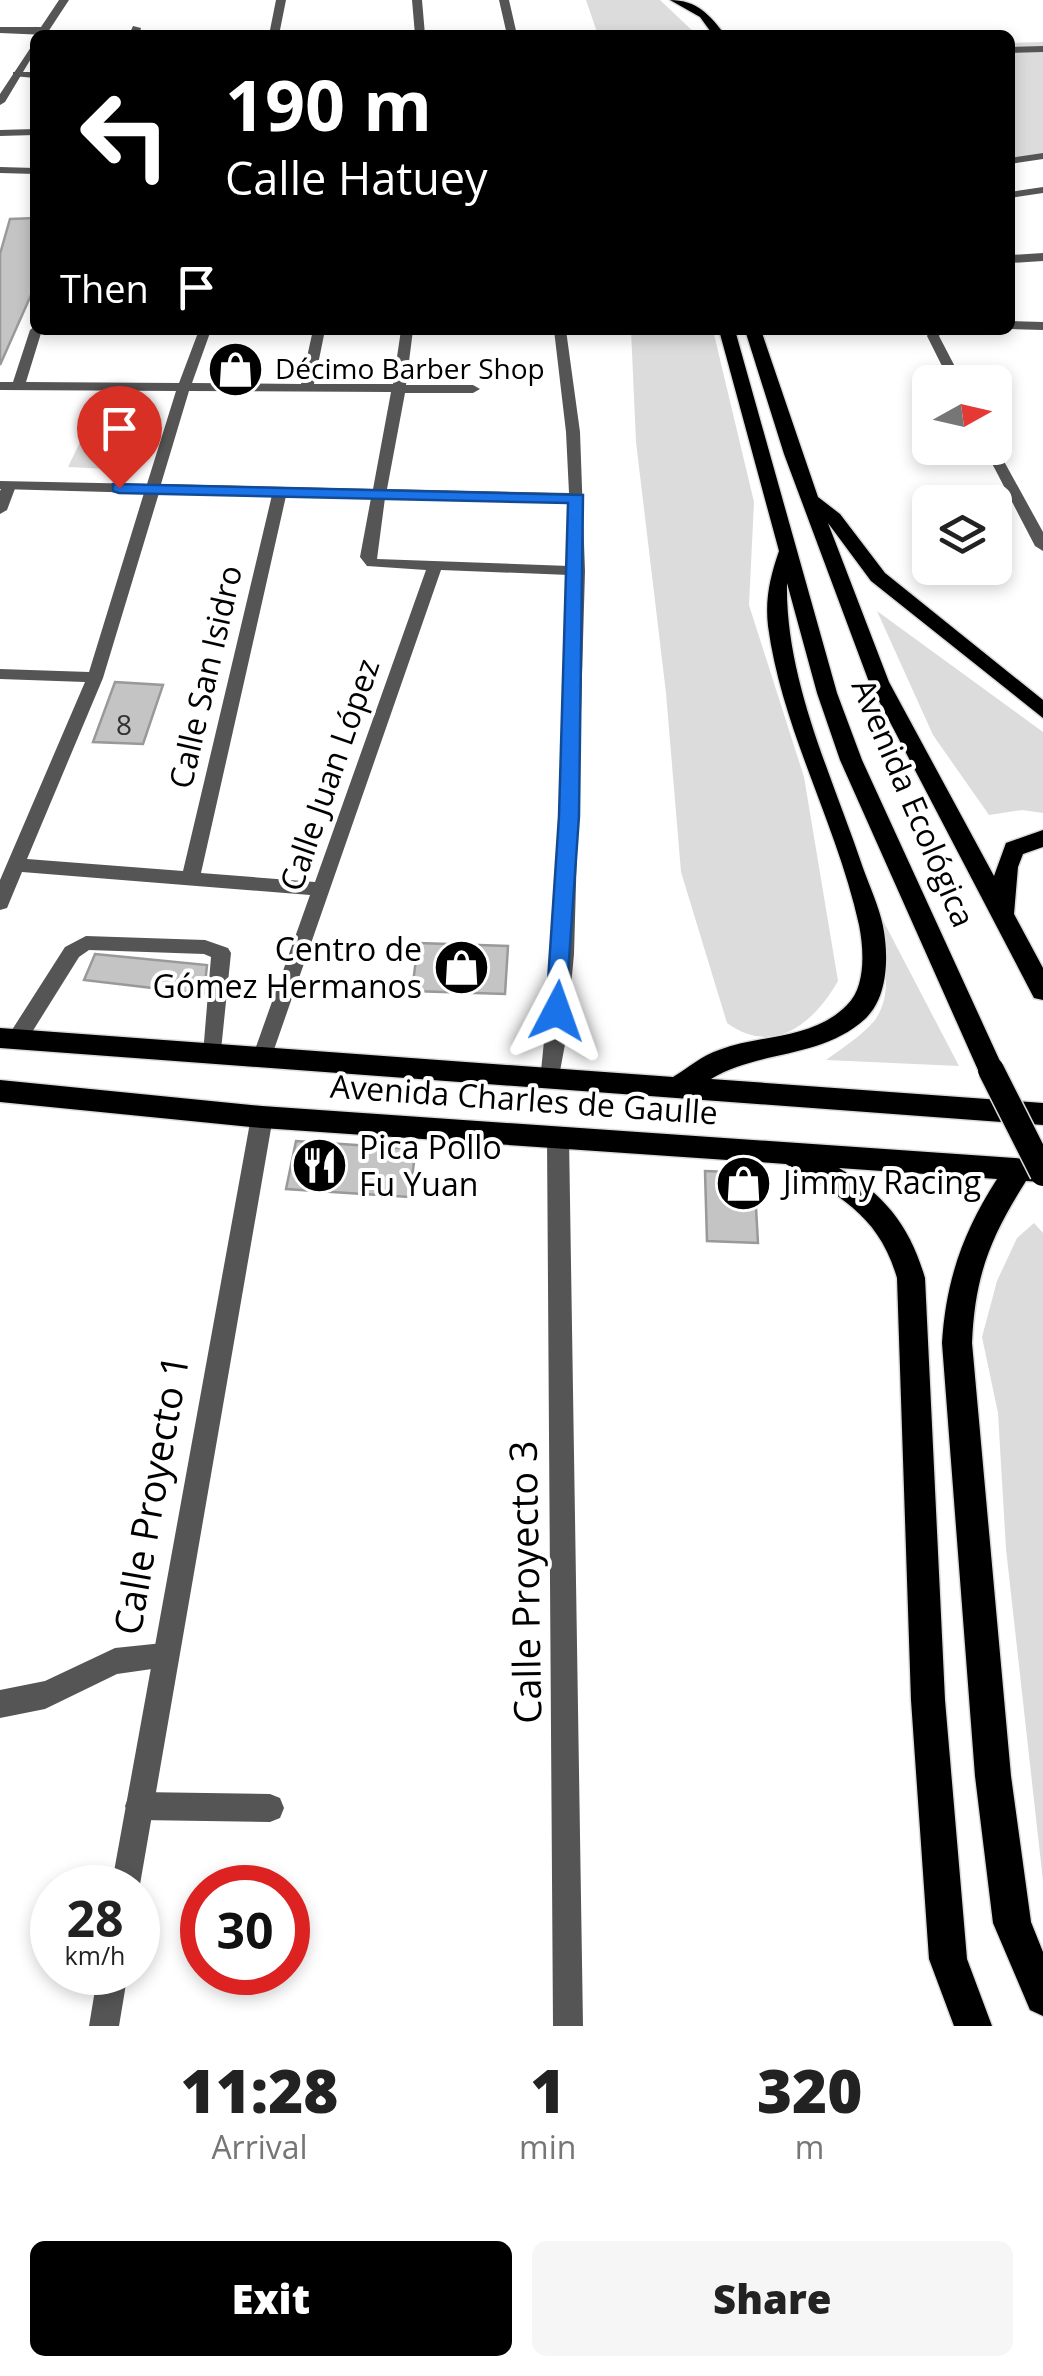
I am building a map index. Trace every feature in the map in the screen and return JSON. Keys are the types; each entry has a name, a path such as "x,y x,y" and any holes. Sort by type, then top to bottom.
{"main road":[{"path":"676,0 704,15 715,30"},
{"path":"696,0 732,30"},
{"name":"Avenida Ecológica","path":"729,335 827,693 852,760 1035,1171"},
{"name":"Avenida Ecológica","path":"755,335 808,495 879,682 1043,991"},
{"path":"808,495 834,518 878,577 1043,710"},
{"path":"677,1087 724,1058 806,1040 838,1027 860,1009 874,977 871,928 790,682 778,624 777,584 788,551"},
{"path":"1002,919 1006,868 1014,849 1043,838"},
{"name":"Avenida Charles de Gaulle","path":"9,1038 550,1081 1043,1114"},
{"name":"Avenida Charles de Gaulle","path":"0,1091 262,1117 1035,1171"},
{"path":"790,1153 870,1202 892,1224 905,1251 911,1278 928,1700 948,1959 973,2026"},
{"path":"1035,1171 975,1239 959,1287 958,1343 998,1813 1012,1923 1043,1997"}],"street":[{"path":"43,30 64,0"},
{"path":"275,30 281,0"},
{"path":"417,0 420,30"},
{"path":"504,0 511,30"},
{"path":"0,30 30,31"},
{"path":"1015,50 1043,49"},
{"path":"0,102 30,58"},
{"path":"17,74 30,75"},
{"path":"0,133 30,132"},
{"path":"1015,160 1043,156"},
{"path":"0,170 30,171"},
{"path":"1015,194 1043,190"},
{"path":"1015,258 1043,257"},
{"path":"1015,325 1043,326"},
{"path":"18,386 34,335"},
{"path":"0,903 95,677 156,488 182,387 203,335"},
{"path":"307,388 318,335"},
{"path":"406,335 401,388 368,557 372,563 577,571"},
{"path":"550,1081 568,836 577,571 570,380 561,335"},
{"path":"933,335 948,365"},
{"path":"0,386 474,389"},
{"path":"1000,465 1041,539"},
{"path":"0,510 4,486 577,498"},
{"name":"Calle San Isidro","path":"191,877 280,490"},
{"name":"Calle Juan López","path":"262,1058 434,568"},
{"path":"0,674 95,677"},
{"path":"15,865 322,889"},
{"path":"9,1038 72,952 86,944 205,947 222,953 213,1054"},
{"name":"Calle Proyecto 1","path":"130,1865 262,1117"},
{"name":"Calle Proyecto 3","path":"558,1136 568,2026"},
{"path":"0,1704 26,1702 76,1684 112,1662 164,1656"},
{"path":"140,1806 270,1808"},
{"path":"104,2026 109,1995"}],"shaded area":[{"path":"586,0 660,0 692,30 596,30"},
{"path":"1043,42 1043,154 1015,158 1015,43"},
{"path":"631,335 714,335 754,502 749,605 804,777 838,981 805,1022 776,1036 744,1033 727,1023 681,872 666,693 636,442"},
{"path":"93,415 154,417 131,470 68,467"},
{"path":"877,611 1043,732 1043,813 1022,810 989,815 933,735"},
{"path":"864,884 959,1066 826,1060 870,1026 886,989 883,953"},
{"path":"1034,1223 1043,1233 1043,1881 1006,1549 998,1413 982,1337 997,1281 1017,1238"}],"building":[{"path":"30,218 30,297 0,365 0,254 10,219"},
{"path":"115,682 163,685 143,744 93,742"},
{"name":"Centro de Gómez Hermanos","path":"418,943 508,946 505,994 412,991"},
{"path":"95,954 207,965 204,994 84,980"},
{"path":"296,1141 416,1149 409,1197 286,1189"},
{"path":"705,1171 754,1173 758,1243 707,1241"}],"place":[{"name":"Décimo Barber Shop","path":"236,369"},
{"name":"Centro de Gómez Hermanos","path":"461,968"},
{"name":"Pica Pollo Fu Yuan","path":"320,1166"},
{"name":"Jimmy Racing","path":"744,1183"}],"route":[{"path":"119,488 577,498 569,816 557,1011"}]}
